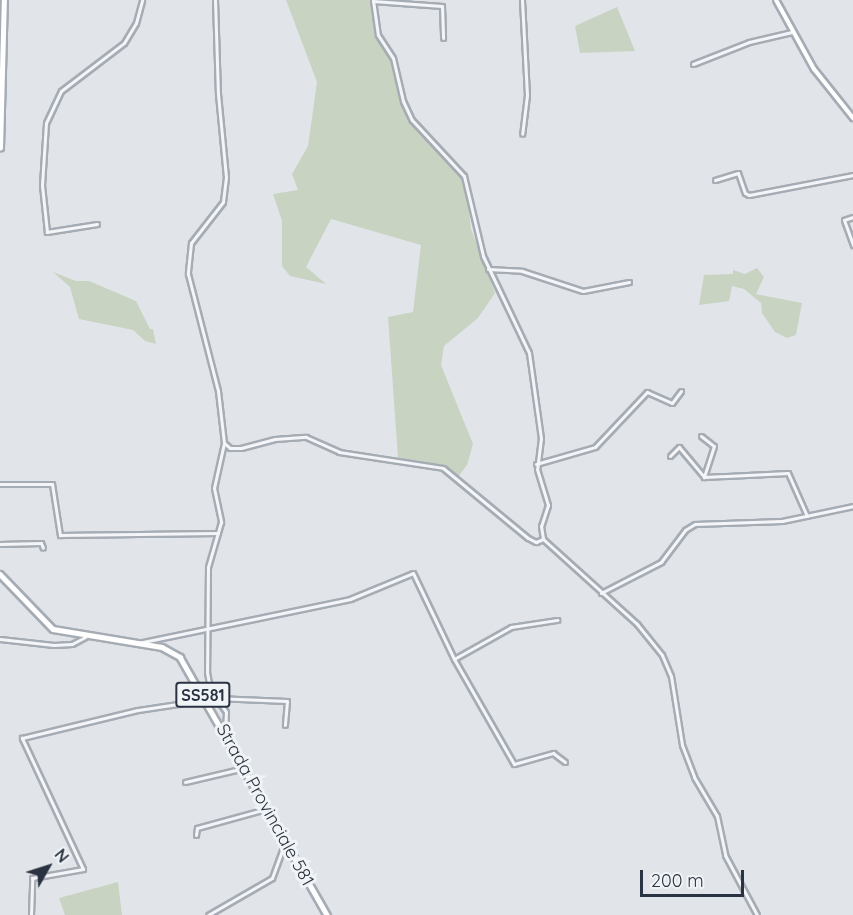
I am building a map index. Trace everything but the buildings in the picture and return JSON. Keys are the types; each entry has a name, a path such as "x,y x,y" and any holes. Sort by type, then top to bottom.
{"main road":[{"path":"0,148 4,0"},
{"path":"776,0 814,69 853,118"},
{"name":"Strada Provinciale 581","path":"0,574 47,624 85,637 162,647 180,657 327,915"}],"street":[{"path":"97,224 47,232 42,185 46,123 61,91 124,43 136,23 142,0"},
{"path":"215,0 224,194 215,216 191,243 188,274 218,391 224,443 213,489 220,519 208,567 210,626 207,679 215,698 226,712 225,733"},
{"path":"522,0 527,95 522,134"},
{"path":"443,38 442,6 373,1 378,35 393,58 412,120 464,176 473,224 488,269 534,369 541,438 537,464 548,505 541,526 543,539 637,624 662,656 671,676 685,753 717,816 725,855 757,915"},
{"path":"693,64 749,42 792,32"},
{"path":"715,180 738,173 745,193 750,195 853,175"},
{"path":"853,217 844,220 853,245"},
{"path":"488,269 522,271 583,291 629,282"},
{"path":"537,464 595,447 647,392 672,403 681,391"},
{"path":"701,436 714,446 704,476"},
{"path":"224,443 230,448 241,448 275,439 306,437 339,452 443,468 528,538 536,542 543,539"},
{"path":"670,456 679,447 704,476"},
{"path":"704,476 788,473 807,516"},
{"path":"0,484 52,484 60,535 218,533"},
{"path":"601,593 661,562 695,524 782,521 853,506"},
{"path":"0,544 41,543 43,548"},
{"path":"137,643 210,626 350,599 413,573 454,659 514,764 553,753 565,762"},
{"path":"454,659 511,627 557,620"},
{"path":"0,639 54,645 72,644 85,637"},
{"path":"215,698 287,701 285,725"},
{"path":"31,915 32,878 83,869 22,738 138,710 205,699"},
{"path":"185,782 244,768"},
{"path":"196,835 197,828 267,808"},
{"path":"208,915 272,878 285,841"}],"green space":[{"path":"286,0 370,0 378,36 394,68 407,117 466,181 471,229 495,293 478,318 444,346 441,365 473,444 467,465 458,477 437,465 398,458 388,317 413,312 421,245 331,219 306,267 326,284 290,276 282,266 282,221 273,194 298,190 292,174 308,146 317,82"},
{"path":"617,7 635,51 580,53 575,26"},
{"path":"757,268 764,277 756,294 802,303 796,335 787,338 775,332 762,313 761,303 744,289 732,286 729,301 699,305 704,275 733,274 733,270 745,274"},
{"path":"53,272 76,281 89,281 136,301 150,329 153,329 156,344 145,341 133,330 79,319 70,287"},
{"path":"118,882 122,915 65,915 59,898"}]}
